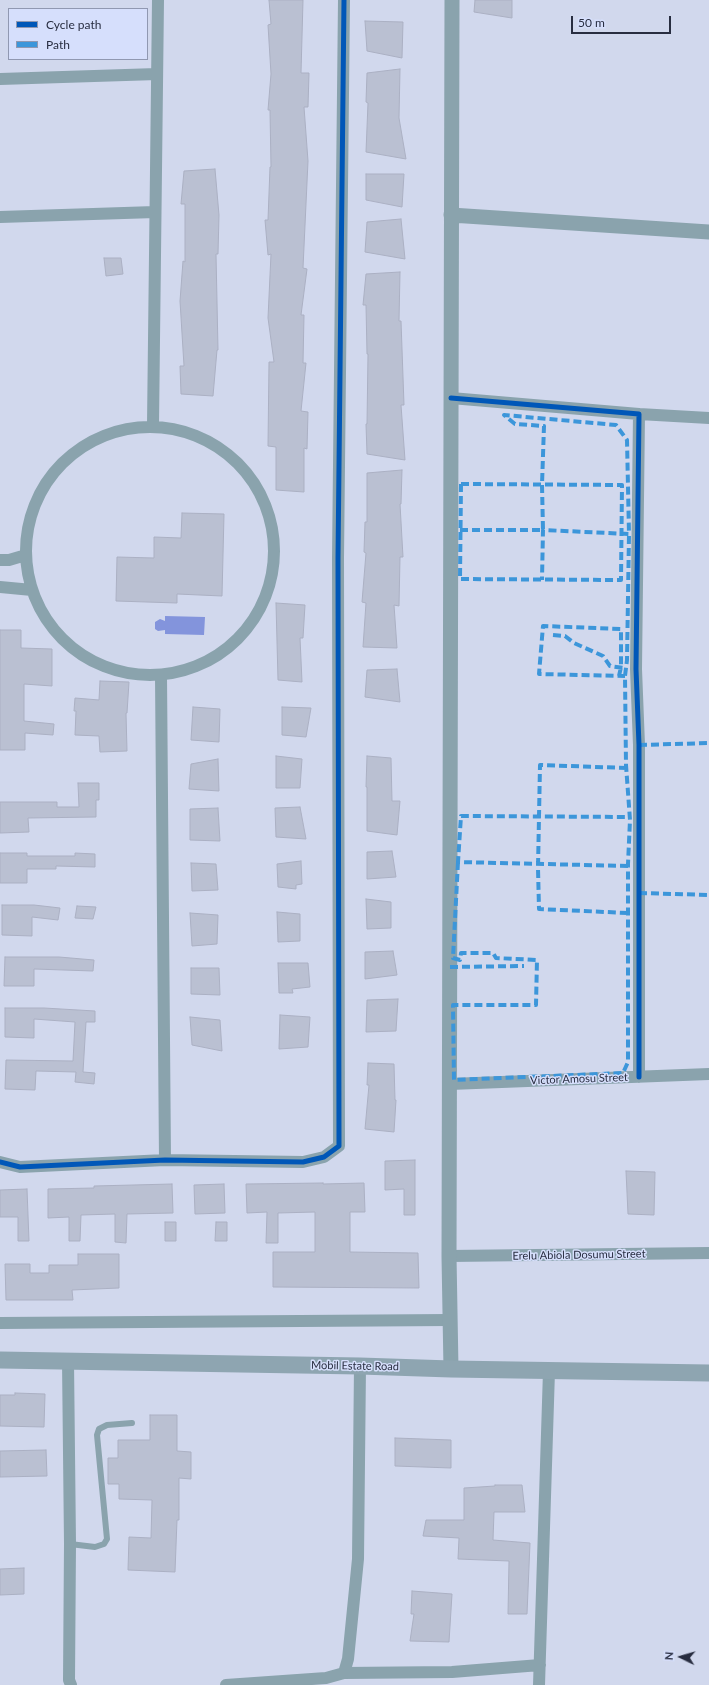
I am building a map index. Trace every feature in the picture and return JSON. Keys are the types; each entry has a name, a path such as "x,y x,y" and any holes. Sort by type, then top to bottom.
{"main road":[{"name":"Mobil Estate Road","path":"0,1360 709,1373"}],"street":[{"path":"153,425 158,0"},
{"path":"0,1162 20,1167 165,1160 303,1162 324,1157 339,1146 338,558 344,0"},
{"path":"451,1369 449,1256 452,0"},
{"path":"0,79 157,74"},
{"path":"0,216 155,212"},
{"path":"451,215 709,232"},
{"path":"451,398 639,414 709,418"},
{"path":"639,414 636,669 639,745 639,1077"},
{"path":"153,425 194,432 230,453 257,485 272,523 275,544 274,565 262,606 237,641 202,665 161,676 122,674 87,660 57,635 32,590 27,573 26,555 34,504 53,471 81,446 116,430 153,425"},
{"path":"0,560 9,560 26,555"},
{"path":"0,587 32,590"},
{"path":"161,676 165,1160"},
{"name":"Victor Amosu Street","path":"450,1084 709,1074"},
{"name":"Erelu Abiola Dosumu Street","path":"449,1256 709,1253"},
{"path":"0,1323 450,1320"},
{"path":"68,1361 70,1544 69,1680 71,1685"},
{"path":"344,1673 348,1659 358,1559 360,1366"},
{"path":"540,1685 549,1371"},
{"path":"226,1685 326,1678 344,1673 452,1672 540,1665"}],"lane":[{"path":"70,1544 95,1547 104,1544 107,1538 97,1435 99,1429 107,1425 132,1423"}],"water":[{"path":"165,616 205,617 204,635 165,634 165,630 158,631 155,629 155,622 160,619 165,621"}],"building":[{"path":"269,0 303,0 301,73 309,73 308,107 304,107 308,161 303,268 307,269 301,315 304,315 303,363 306,363 301,411 308,412 307,449 304,448 304,492 276,490 276,447 268,446 269,362 274,362 268,318 271,254 268,255 265,220 268,220 271,167 270,110 268,110 271,74 268,25 271,24"},
{"path":"475,0 512,0 512,18 474,12"},
{"path":"365,21 403,22 402,58 367,51"},
{"path":"400,69 399,118 406,159 366,152 368,103 366,102 367,73"},
{"path":"215,169 219,215 218,254 216,254 218,350 213,396 181,394 180,366 184,366 180,301 183,261 185,262 185,204 181,204 184,171"},
{"path":"366,174 404,174 402,207 366,200"},
{"path":"401,219 405,259 365,252 367,222"},
{"path":"104,258 121,258 123,274 106,276"},
{"path":"400,272 399,321 401,321 404,405 401,405 405,460 367,454 366,424 368,354 366,305 363,305 366,274"},
{"path":"402,470 400,504 403,557 400,557 399,606 394,605 397,648 363,647 366,603 362,602 366,553 364,552 365,522 367,522 367,473"},
{"path":"182,513 224,514 222,596 177,594 177,603 116,601 117,557 154,558 154,537 181,538"},
{"path":"276,603 305,605 303,638 300,638 302,682 278,680"},
{"path":"0,630 21,630 21,648 52,649 52,686 24,684 24,721 54,724 53,735 25,733 25,750 0,750"},
{"path":"397,669 400,702 365,697 367,670"},
{"path":"100,681 129,682 126,713 127,751 100,752 99,736 75,735 75,698 99,700"},
{"path":"193,707 220,709 219,742 191,740"},
{"path":"282,707 311,708 306,737 282,735"},
{"path":"276,756 302,759 300,788 276,788"},
{"path":"367,756 391,758 392,801 400,801 397,835 367,831"},
{"path":"218,759 219,791 189,789 191,764"},
{"path":"78,783 99,783 99,800 96,800 96,817 28,818 29,832 0,833 0,802 57,802 57,807 79,807"},
{"path":"300,807 306,839 276,837 275,808"},
{"path":"218,808 220,841 190,840 190,809"},
{"path":"392,851 396,877 367,879 367,852"},
{"path":"0,853 27,853 27,856 75,856 75,853 95,854 95,867 56,866 56,869 27,869 27,883 0,883"},
{"path":"301,861 302,884 296,885 296,889 278,887 277,864"},
{"path":"191,863 216,864 218,890 192,891"},
{"path":"366,899 391,902 391,928 367,929"},
{"path":"2,905 34,905 60,908 58,920 32,917 32,936 2,935"},
{"path":"77,906 96,907 93,919 75,918"},
{"path":"277,912 300,914 300,941 278,942"},
{"path":"190,913 218,915 217,944 192,946"},
{"path":"393,951 397,975 365,979 365,952"},
{"path":"5,957 59,957 94,960 93,971 34,969 34,986 4,986"},
{"path":"278,963 308,963 310,987 292,989 293,993 279,993"},
{"path":"191,968 219,968 220,995 191,994"},
{"path":"398,999 396,1031 366,1032 367,1000"},
{"path":"5,1008 44,1008 95,1011 95,1022 86,1022 83,1072 95,1073 94,1084 75,1082 76,1072 36,1071 35,1090 5,1089 6,1060 73,1061 75,1022 34,1019 34,1038 5,1037"},
{"path":"280,1015 310,1017 308,1047 279,1049"},
{"path":"190,1017 220,1020 222,1051 192,1045"},
{"path":"368,1063 394,1064 396,1100 394,1132 365,1129 369,1085 367,1085"},
{"path":"415,1160 415,1215 404,1215 404,1189 385,1190 385,1161"},
{"path":"626,1171 655,1172 654,1215 628,1214"},
{"path":"364,1183 365,1212 350,1212 350,1252 418,1253 419,1288 273,1287 273,1252 315,1252 315,1212 278,1213 278,1243 266,1243 267,1212 247,1213 246,1184"},
{"path":"172,1184 173,1213 127,1214 126,1243 115,1242 115,1214 81,1215 80,1241 69,1241 69,1217 48,1218 48,1189"},
{"path":"224,1184 225,1213 195,1214 194,1185"},
{"path":"27,1189 29,1241 18,1241 18,1217 0,1217 0,1190"},
{"path":"165,1222 176,1222 176,1241 165,1241"},
{"path":"216,1222 227,1222 227,1241 215,1241"},
{"path":"78,1254 119,1254 119,1288 72,1290 73,1300 6,1300 5,1264 30,1264 30,1273 49,1273 49,1265 78,1265"},
{"path":"15,1393 45,1394 44,1427 0,1426 0,1395 15,1395"},
{"path":"150,1415 177,1415 177,1451 191,1452 191,1479 179,1478 179,1520 177,1520 175,1572 128,1570 129,1537 151,1538 152,1500 119,1499 119,1484 108,1484 108,1458 118,1458 118,1440 150,1440"},
{"path":"395,1438 451,1440 451,1468 395,1466"},
{"path":"46,1450 47,1476 0,1477 0,1451"},
{"path":"495,1485 522,1485 525,1512 494,1512 493,1540 530,1543 527,1614 508,1614 509,1561 458,1559 459,1538 423,1536 426,1520 464,1520 464,1488"},
{"path":"24,1568 24,1594 0,1595 0,1569"},
{"path":"412,1591 452,1594 449,1642 410,1641 414,1614 411,1614"}],"marked path":[{"path":"460,530 543,530 542,485 544,426 515,424 504,415 616,425 627,440 629,534 543,530 542,580"},
{"path":"461,484 622,485 621,580 460,579 461,484"},
{"path":"458,862 453,958 460,960 461,953 493,953 496,958 537,960 536,1005 453,1005 454,1080 623,1073 628,1062 628,864 630,820 626,765 625,676 627,660 629,534"},
{"path":"619,676 621,667 621,629 543,626 539,674 625,676"},
{"path":"553,635 565,636 574,643 603,656 610,666 624,668"},
{"path":"639,745 709,743"},
{"path":"627,768 540,765 538,868 539,909 628,913"},
{"path":"628,866 458,862 461,816 629,817"},
{"path":"639,893 709,895"},
{"path":"450,967 524,966"}],"cycle path":[{"path":"0,1162 20,1167 165,1160 303,1162 324,1157 339,1146 338,558 344,0"},
{"path":"451,398 639,414 636,669 639,745 639,1077"}]}
